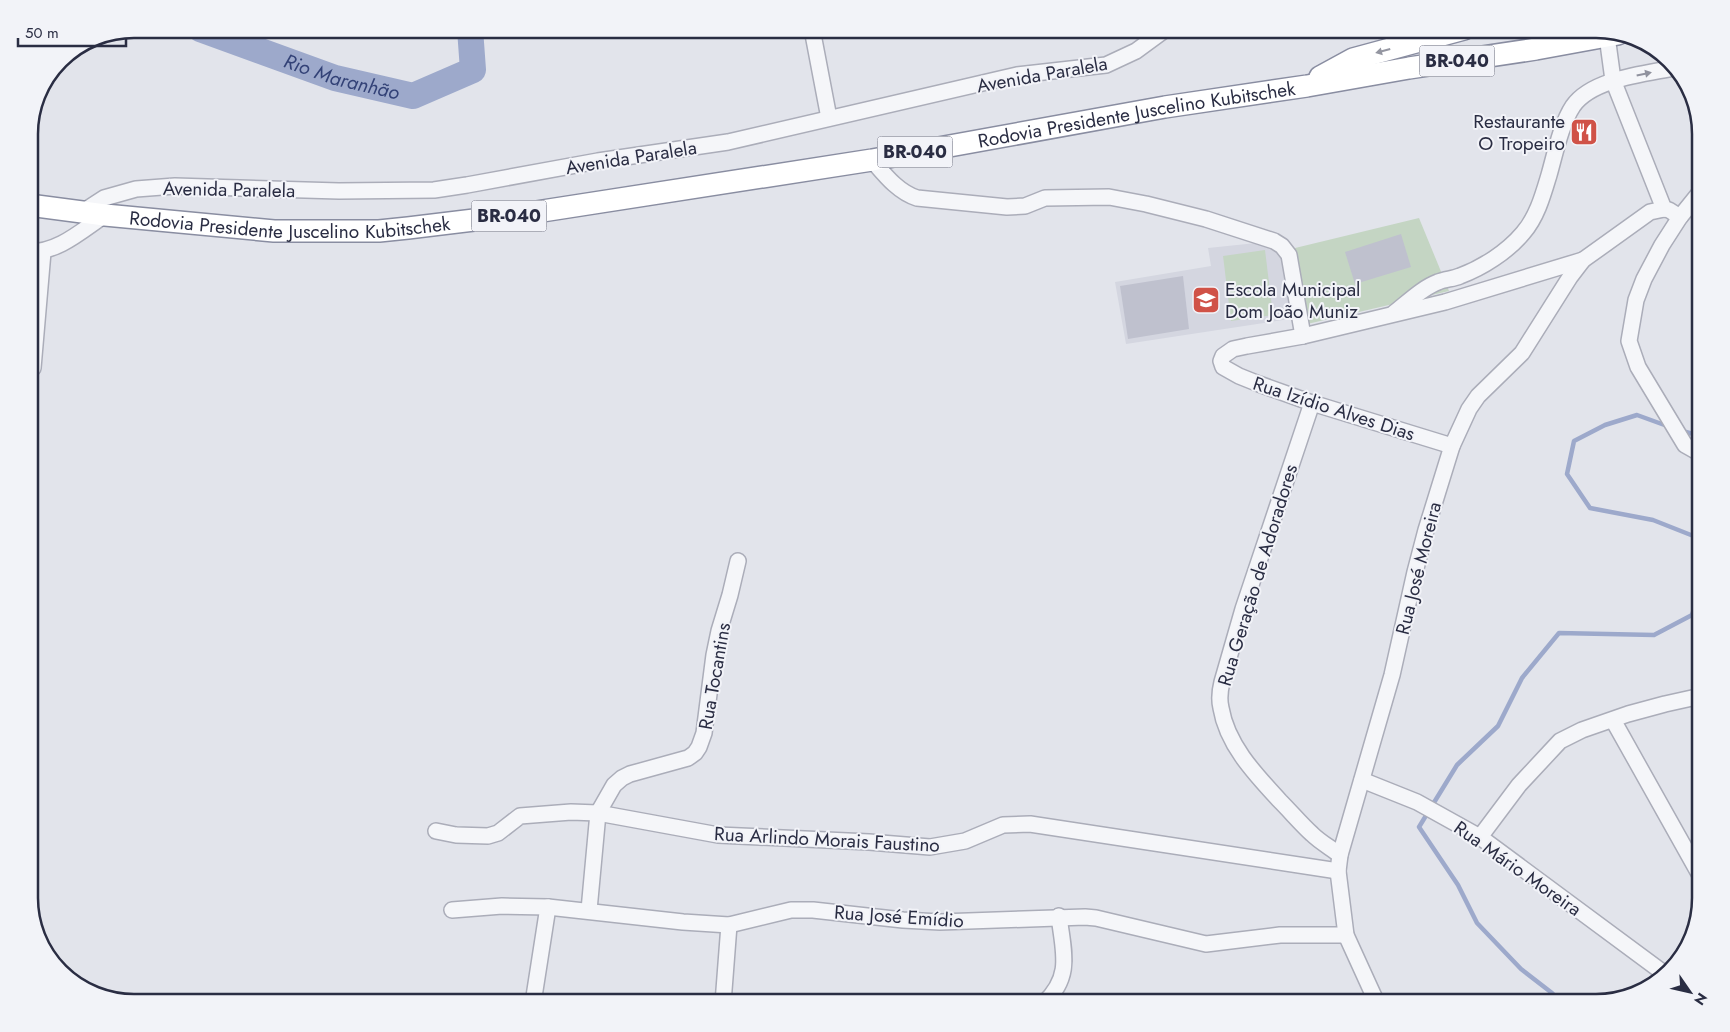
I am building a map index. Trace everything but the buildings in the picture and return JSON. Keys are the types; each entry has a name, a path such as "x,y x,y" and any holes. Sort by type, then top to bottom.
{"highway":[{"path":"1307,86 1327,72 1353,59 1431,38"},
{"name":"Rodovia Presidente Juscelino Kubitschek","path":"38,206 274,231 398,229 533,213 872,160 1165,107 1307,86 1595,38"}],"street":[{"path":"814,38 829,118"},
{"name":"Avenida Paralela","path":"38,251 68,241 95,213 104,198 136,189 176,186 339,191 434,190 467,186 598,161 728,142 1017,75 1106,65 1136,51 1154,38"},
{"path":"1612,39 1613,80 1664,209 1674,212 1680,217"},
{"path":"1388,317 1437,282 1460,276 1490,261 1518,238 1532,221 1544,194 1562,131 1572,108 1591,91 1613,80 1667,69"},
{"path":"872,160 895,185 910,196 917,198 1025,206 1045,198 1109,197 1206,219 1274,241 1282,246 1289,255 1303,336 1445,302 1583,260"},
{"path":"1692,202 1662,245 1644,279 1636,300 1629,335 1630,348 1638,367 1685,445 1692,449"},
{"name":"Rua José Moreira","path":"1372,994 1346,935 1338,872 1340,855 1392,675 1417,564 1452,446 1472,404 1522,353 1570,277 1583,260 1644,216 1664,209"},
{"name":"Rua Izídio Alves Dias","path":"1303,336 1233,349 1225,354 1221,361 1223,366 1238,376 1312,403 1452,446"},
{"name":"Rua Geração de Adoradores","path":"1312,403 1246,599 1225,669 1220,694 1220,708 1232,740 1244,758 1313,835 1340,855"},
{"name":"Rua Tocantins","path":"588,910 598,813 609,791 622,778 642,770 688,758 699,747 704,733 714,655 738,561"},
{"path":"1480,837 1519,785 1560,741 1582,730 1658,706 1692,698"},
{"path":"1613,720 1692,861"},
{"name":"Rua Mário Moreira","path":"1362,780 1417,802 1480,837 1660,970"},
{"name":"Rua Arlindo Morais Faustino","path":"436,831 456,835 488,836 498,832 520,816 571,812 598,813 718,835 869,842 930,847 965,841 1003,825 1030,824 1338,872"},
{"name":"Rua José Emídio","path":"452,910 502,906 548,907 683,922 729,925 791,910 820,910 903,920 940,922 1059,916 1096,918 1206,944 1280,935 1346,935"},
{"path":"534,994 548,907"},
{"path":"1053,994 1063,978 1064,955 1059,916"},
{"path":"723,994 729,925"}],"shaded area":[{"name":"Escola Municipal Dom João Muniz","path":"1266,242 1286,254 1296,318 1126,344 1115,282 1211,266 1208,248"}],"green space":[{"path":"1419,218 1449,291 1303,325 1291,249"},
{"path":"1265,250 1273,315 1231,321 1223,256"}],"waterway":[{"name":"Rio Maranhão","path":"225,38 335,78 413,96 473,70 471,38"},
{"path":"1670,427 1637,415 1605,425 1574,441 1567,474 1590,508 1653,520 1692,535"},
{"path":"1682,431 1692,434"},
{"path":"1553,994 1521,969 1477,923 1458,885 1419,827 1457,765 1498,726 1522,678 1559,633 1654,635 1692,615"}],"place":[{"name":"Restaurante O Tropeiro","path":"1584,132"},
{"name":"Escola Municipal Dom João Muniz","path":"1206,300"}]}
